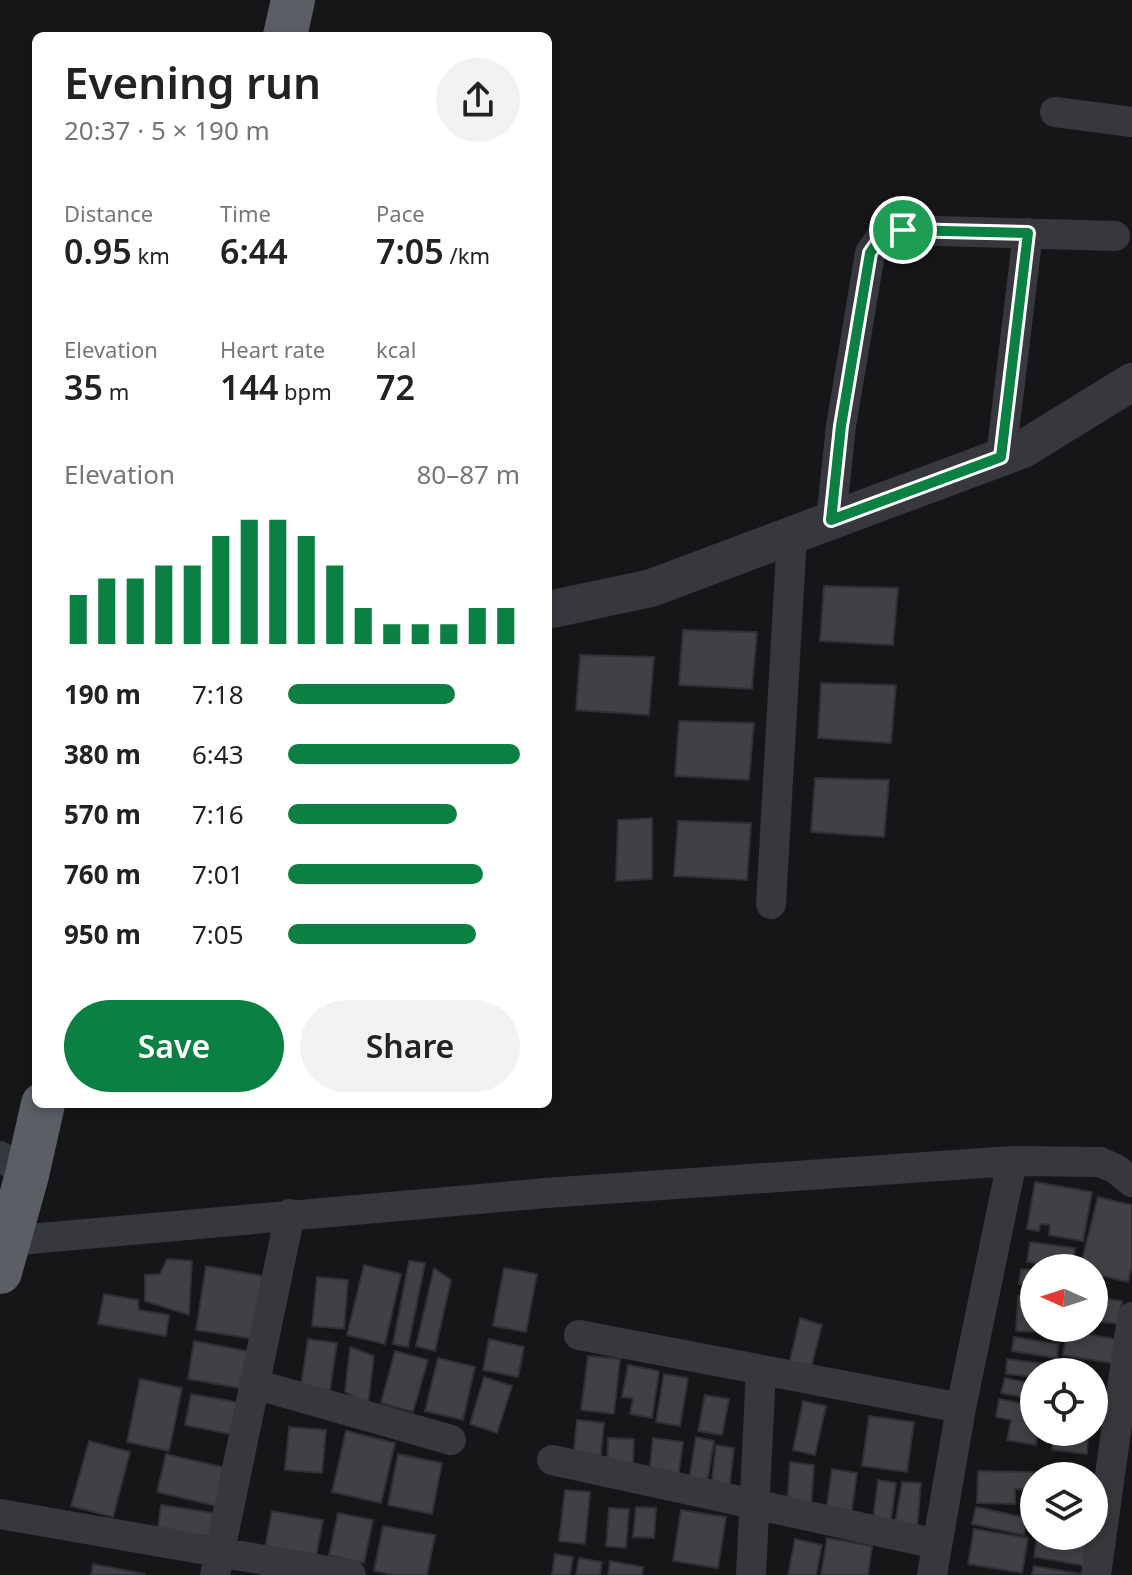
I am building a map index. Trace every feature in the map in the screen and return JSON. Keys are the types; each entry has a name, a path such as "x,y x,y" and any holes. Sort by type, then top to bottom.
{"highway":[{"path":"286,32 293,0"},
{"path":"3,1257 13,1166 41,1108"}],"street":[{"path":"1055,112 1132,122"},
{"path":"831,520 841,426 862,296 870,253 883,234 903,230 1115,236"},
{"path":"1001,457 1028,233"},
{"path":"552,609 651,588 1023,449 1132,382"},
{"path":"771,904 792,535"},
{"path":"3,1257 290,1214 1012,1161 1100,1162 1116,1169 1132,1182"},
{"path":"932,1575 961,1408 1012,1161"},
{"path":"217,1564 290,1214"},
{"path":"1096,1575 1121,1471 1132,1317"},
{"path":"579,1335 961,1408"},
{"path":"751,1575 761,1370"},
{"path":"254,1384 451,1440"},
{"path":"552,1460 937,1544"},
{"path":"0,1514 217,1564 351,1575"}],"building":[{"path":"824,586 898,588 893,645 820,641"},
{"path":"683,630 757,632 752,689 679,685"},
{"path":"580,655 654,657 649,715 576,710"},
{"path":"821,683 896,685 891,743 818,738"},
{"path":"679,721 754,723 749,780 675,776"},
{"path":"815,778 889,780 884,837 811,832"},
{"path":"652,818 652,879 616,881 618,820"},
{"path":"678,821 751,823 747,880 674,876"},
{"path":"1035,1182 1092,1192 1083,1241 1049,1235 1050,1225 1040,1224 1039,1231 1027,1229"},
{"path":"1098,1197 1132,1205 1132,1266 1128,1282 1108,1277 1108,1254 1084,1254"},
{"path":"1030,1242 1075,1248 1074,1254 1028,1254"},
{"path":"167,1259 192,1261 189,1315 145,1301 145,1275 160,1274"},
{"path":"409,1261 425,1263 408,1347 393,1344"},
{"path":"364,1265 401,1274 385,1344 347,1335"},
{"path":"206,1266 264,1276 254,1339 196,1330"},
{"path":"434,1268 451,1280 435,1351 416,1346"},
{"path":"504,1268 537,1274 526,1332 493,1326"},
{"path":"317,1277 348,1280 344,1329 312,1326"},
{"path":"104,1294 138,1300 139,1310 169,1315 166,1336 98,1324"},
{"path":"1018,1296 1020,1296 1020,1331 1016,1331"},
{"path":"1108,1299 1122,1301 1119,1324 1108,1323"},
{"path":"800,1318 822,1325 809,1375 789,1364"},
{"path":"1014,1337 1020,1338 1020,1342 1058,1344 1057,1358 1012,1351"},
{"path":"1108,1338 1122,1340 1117,1364 1108,1362 1108,1358 1063,1355 1065,1342 1108,1342"},
{"path":"308,1339 337,1343 330,1390 301,1385"},
{"path":"489,1339 524,1347 518,1377 483,1370"},
{"path":"194,1341 252,1352 245,1389 188,1379"},
{"path":"350,1347 374,1356 368,1404 345,1392"},
{"path":"395,1351 428,1360 413,1412 381,1403"},
{"path":"588,1356 620,1359 614,1414 581,1410"},
{"path":"438,1358 475,1367 463,1420 425,1411"},
{"path":"1007,1359 1020,1361 1020,1376 1006,1374"},
{"path":"628,1365 659,1371 652,1418 630,1414 633,1398 622,1397"},
{"path":"664,1374 688,1378 680,1426 656,1422"},
{"path":"484,1377 512,1386 497,1433 470,1424"},
{"path":"1005,1378 1020,1381 1020,1396 1001,1393"},
{"path":"140,1379 182,1388 169,1451 127,1442"},
{"path":"191,1394 241,1403 235,1435 185,1425"},
{"path":"705,1395 729,1399 722,1435 698,1431"},
{"path":"999,1399 1020,1403 1020,1442 1007,1440 1011,1420 996,1417"},
{"path":"803,1401 826,1406 815,1455 793,1450"},
{"path":"869,1416 914,1422 907,1472 862,1466"},
{"path":"577,1420 604,1423 600,1462 573,1459"},
{"path":"289,1427 326,1430 322,1473 285,1470"},
{"path":"346,1431 395,1443 381,1503 332,1492"},
{"path":"696,1437 714,1441 707,1483 689,1480"},
{"path":"608,1438 634,1439 633,1467 607,1467"},
{"path":"653,1438 683,1442 678,1479 649,1476"},
{"path":"89,1441 130,1452 113,1517 71,1506"},
{"path":"716,1445 734,1448 729,1491 711,1489"},
{"path":"1052,1446 1087,1446 1087,1454 1052,1450"},
{"path":"166,1454 226,1468 216,1506 157,1492"},
{"path":"398,1454 442,1463 432,1514 388,1505"},
{"path":"790,1462 814,1465 811,1508 787,1506"},
{"path":"832,1469 857,1473 851,1516 826,1512"},
{"path":"978,1471 1020,1472 1020,1489 1015,1489 1015,1504 977,1503"},
{"path":"878,1480 896,1483 890,1528 873,1520"},
{"path":"902,1482 921,1483 917,1529 895,1524"},
{"path":"565,1490 590,1492 585,1544 559,1541"},
{"path":"161,1505 221,1514 217,1544 157,1535"},
{"path":"636,1507 656,1508 654,1538 633,1537"},
{"path":"976,1507 1020,1516 1020,1534 972,1524"},
{"path":"609,1508 629,1509 626,1548 606,1546"},
{"path":"681,1510 726,1517 718,1568 673,1561"},
{"path":"272,1511 323,1520 316,1557 265,1548"},
{"path":"338,1513 373,1520 364,1563 329,1555"},
{"path":"383,1526 435,1535 427,1575 393,1575 374,1571"},
{"path":"974,1529 1020,1537 1020,1550 1026,1550 1022,1573 968,1564"},
{"path":"827,1538 872,1546 868,1575 821,1575"},
{"path":"795,1539 822,1545 816,1575 788,1575"},
{"path":"1035,1550 1089,1550 1086,1566 1034,1557"},
{"path":"555,1554 573,1557 570,1575 552,1575"},
{"path":"579,1558 602,1562 600,1575 576,1575"},
{"path":"610,1561 643,1567 642,1575 608,1575"},
{"path":"93,1564 145,1574 145,1575 91,1575"},
{"path":"1034,1566 1087,1575 1032,1575"}],"route":[{"path":"903,230 1028,233 1001,457 831,520 841,426 870,253 883,234 903,230"}]}
